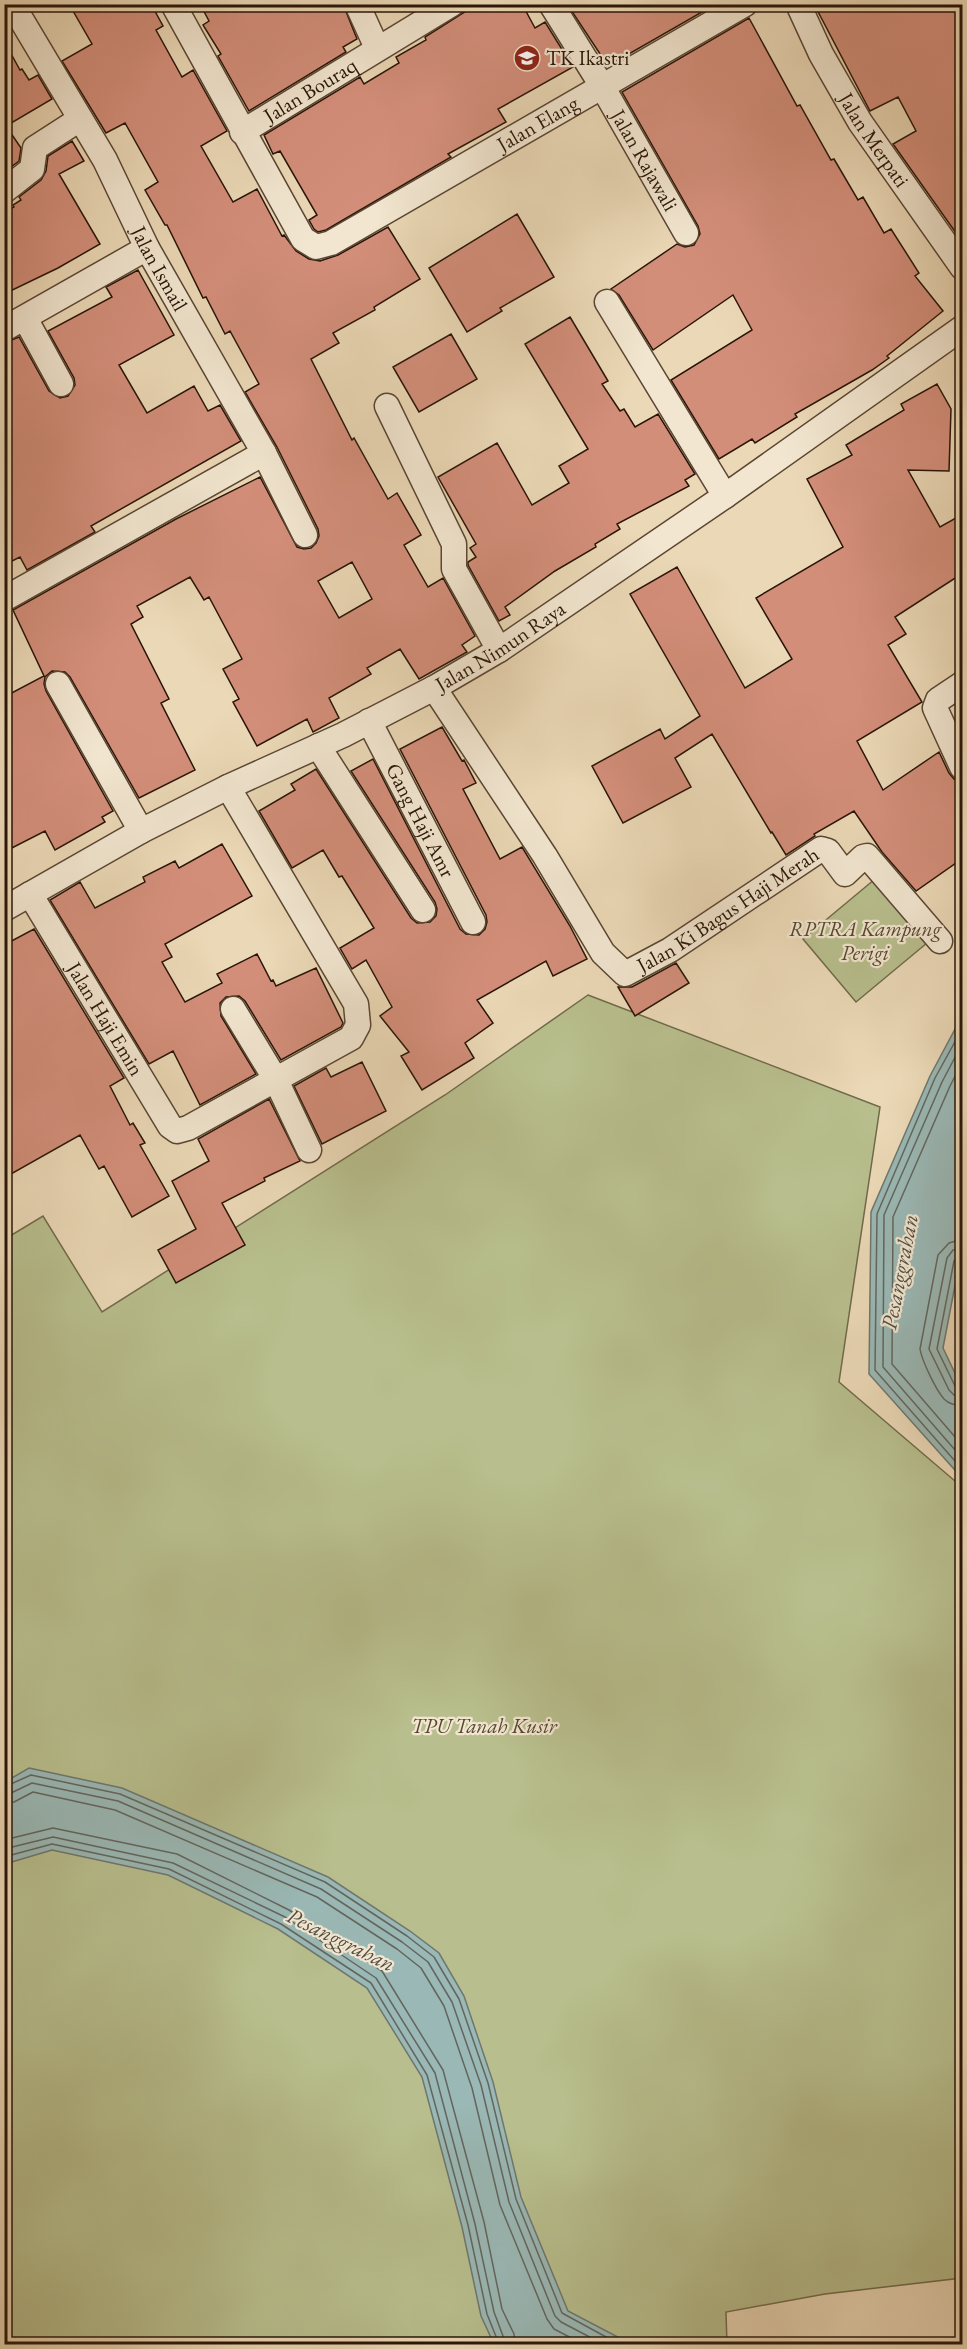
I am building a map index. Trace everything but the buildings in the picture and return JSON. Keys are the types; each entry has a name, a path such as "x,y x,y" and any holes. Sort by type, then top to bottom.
{"street":[{"name":"Jalan Ismail","path":"12,4 105,160 147,248 264,453 305,535"},
{"name":"Jalan Bouraq","path":"173,4 303,239 316,247 331,243"},
{"name":"Jalan Bouraq","path":"357,4 377,48"},
{"name":"Jalan Bouraq","path":"242,132 452,4"},
{"path":"551,4 603,86"},
{"name":"Jalan Elang","path":"331,243 746,4"},
{"name":"Jalan Merpati","path":"798,4 821,54 860,122 963,267"},
{"name":"Jalan Rajawali","path":"603,86 686,233"},
{"path":"4,191 32,170 35,148 80,119"},
{"path":"61,384 15,323 147,248"},
{"path":"607,302 725,496"},
{"name":"Jalan Nimun Raya","path":"4,909 141,831 228,787 369,721 434,688 499,650 725,496 963,328"},
{"path":"387,406 454,544 454,569 499,650"},
{"path":"4,599 264,453"},
{"path":"58,684 141,831"},
{"path":"963,684 938,700 935,708 963,767"},
{"name":"Jalan Ki Bagus Haji Merah","path":"434,688 545,856 603,953 625,974 670,950 805,858 824,849 845,874 867,856 940,941"},
{"name":"Gang Haji Amr","path":"369,721 473,922"},
{"path":"318,746 423,910"},
{"path":"228,787 356,1004 359,1016 358,1025 351,1038 276,1080"},
{"name":"Jalan Haji Emin","path":"30,894 170,1126 177,1131 188,1128 276,1080"},
{"path":"233,1009 276,1080 309,1150"}],"green space":[{"name":"RPTRA Kampung Perigi","path":"875,879 927,943 856,1002 803,939"},
{"name":"TPU Tanah Kusir","path":"588,995 880,1107 839,1382 962,1487 962,2278 825,2294 726,2312 727,2344 5,2344 5,1239 43,1216 102,1312 445,1095"}],"water":[{"name":"Pesanggrahan","path":"962,1016 962,1249 943,1348 962,1388 962,1478 869,1374 871,1212 930,1076"},
{"name":"Pesanggrahan","path":"29,1768 122,1788 328,1877 439,1953 464,1996 493,2082 521,2197 568,2311 631,2344 494,2344 481,2316 462,2227 422,2077 367,1988 278,1929 168,1875 52,1850 5,1864 5,1782"}],"place":[{"name":"TK Ikastri","path":"527,58"}]}
